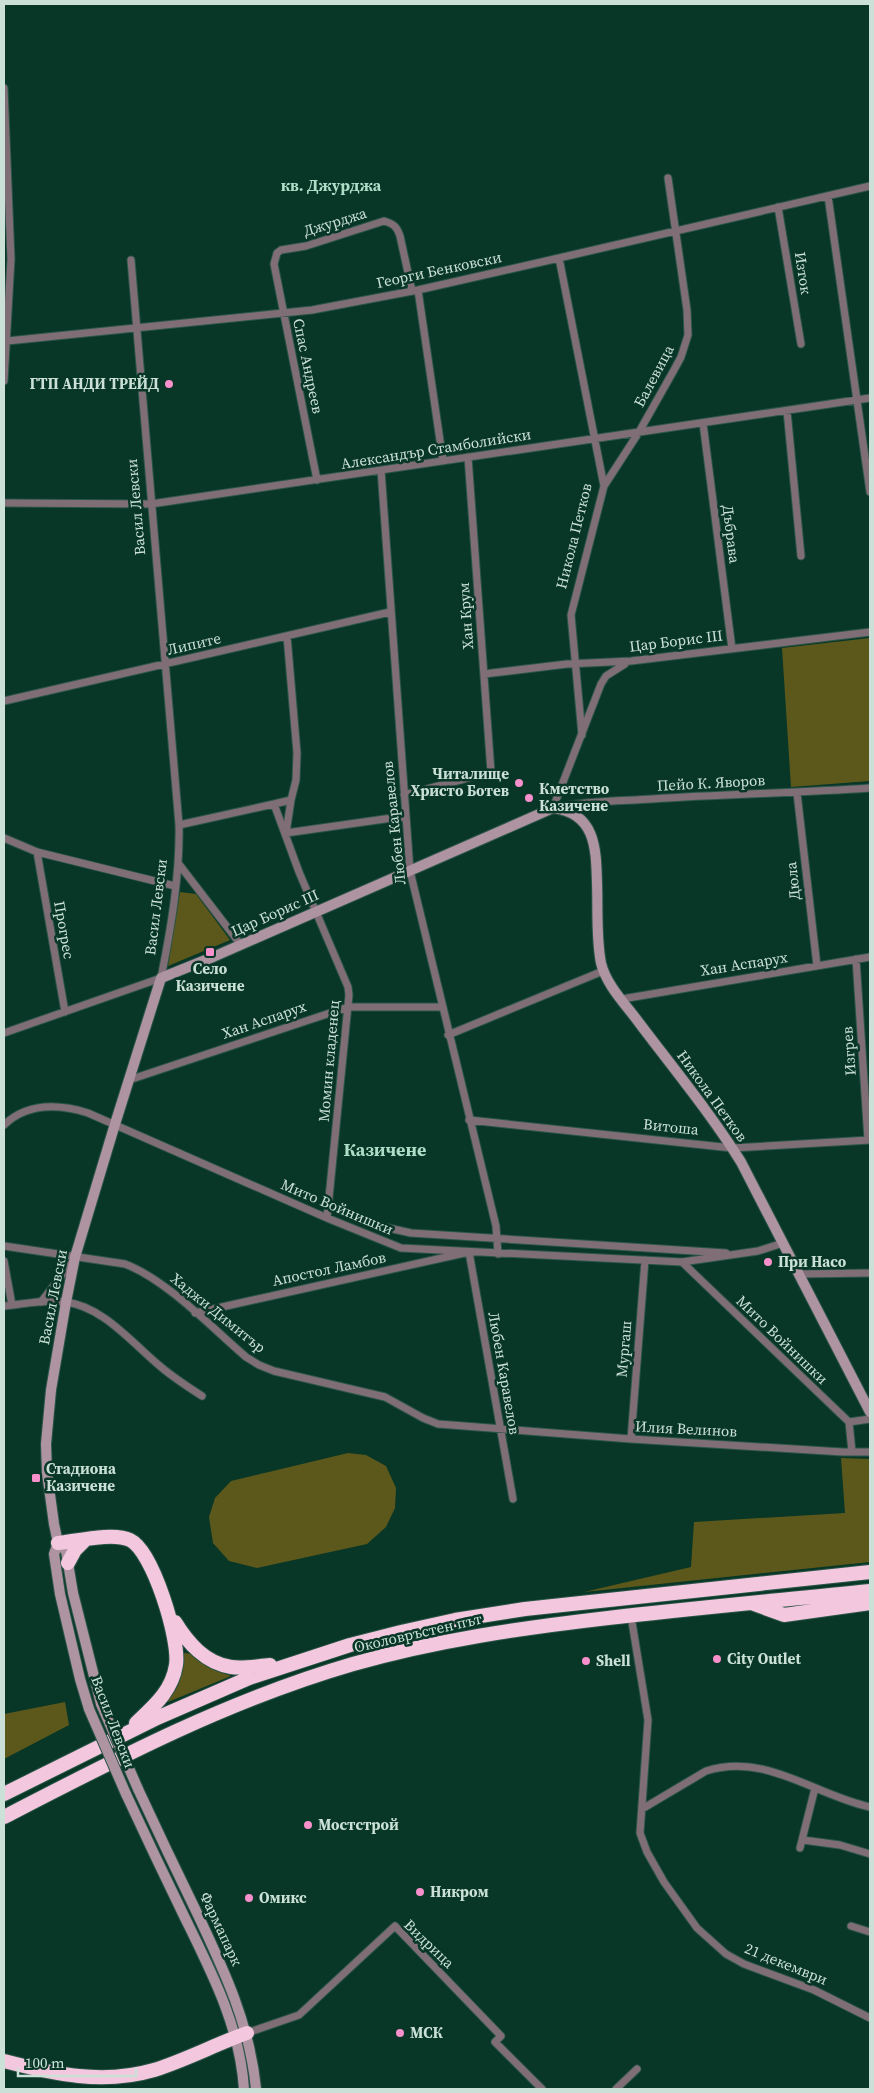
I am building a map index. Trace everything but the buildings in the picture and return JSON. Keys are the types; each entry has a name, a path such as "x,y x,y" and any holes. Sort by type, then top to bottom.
{"highway":[{"path":"58,1543 121,1537 130,1540 137,1545 152,1570 169,1613 176,1650 176,1665 172,1679 166,1693 124,1734"},
{"path":"68,1562 75,1550 85,1540"},
{"name":"Околовръстен път","path":"4,1794 124,1734 212,1693 288,1664 401,1632 492,1613 870,1572"},
{"name":"Околовръстен път","path":"4,1817 197,1721 281,1687 405,1650 527,1628 870,1591"},
{"path":"754,1603 784,1615 870,1603"},
{"path":"169,1613 190,1644 214,1662 232,1668 288,1664"},
{"path":"4,2061 68,2076 112,2077 153,2070 242,2035"}],"street":[{"path":"4,88 11,259 4,382"},
{"name":"Балевица","path":"604,486 639,432 681,358 688,335 687,310 668,178"},
{"name":"Георги Бенковски","path":"7,341 283,314 330,307 676,232 870,186"},
{"path":"828,196 870,492"},
{"name":"Изток","path":"778,207 801,344"},
{"name":"Джурджа","path":"274,258 282,250 306,246 384,221 398,228 415,290"},
{"name":"Спас Андреев","path":"274,258 283,314 318,480"},
{"name":"Никола Петков","path":"559,258 604,486 571,615 574,664 582,734"},
{"name":"Васил Левски","path":"126,1794 89,1709 60,1594 54,1554 58,1543 47,1473 46,1444 51,1390 66,1302 76,1257 161,978 178,863 179,824 136,328 132,260"},
{"path":"415,290 444,461"},
{"name":"Александър Стамболийски","path":"4,503 151,504 870,398"},
{"path":"787,410 801,556"},
{"name":"Дъбрава","path":"703,423 732,649"},
{"name":"Хан Крум","path":"404,794 491,772 468,457"},
{"name":"Любен Каравелов","path":"381,470 410,871 498,1238 498,1254"},
{"name":"Липите","path":"4,701 390,612"},
{"name":"Цар Борис III","path":"484,674 574,664 631,661 870,632"},
{"path":"287,636 297,753 296,780 290,800 286,833 406,816"},
{"path":"553,808 597,693 606,676 619,666 631,661"},
{"name":"Пейо К. Яворов","path":"553,808 583,803 736,794 797,794 870,788"},
{"name":"Дюла","path":"797,794 816,966"},
{"path":"179,824 290,800"},
{"name":"Момин кладенец","path":"274,804 348,987 348,1007 327,1218"},
{"name":"Никола Петков","path":"553,808 576,815 587,826 594,843 603,971 732,1148 870,1412"},
{"name":"Цар Борис III","path":"4,1033 161,978 241,945 553,808"},
{"path":"4,838 37,852 175,886"},
{"name":"Прогрес","path":"37,852 64,1012"},
{"path":"178,863 241,945"},
{"name":"Хан Аспарух","path":"622,999 870,957"},
{"name":"Изгрев","path":"856,960 869,1140"},
{"path":"448,1035 603,971"},
{"name":"Хан Аспарух","path":"129,1080 348,1007 442,1008"},
{"name":"Мито Войнишки","path":"4,1125 24,1111 54,1106 69,1107 115,1124 327,1218 401,1248 682,1262 758,1251 783,1243"},
{"name":"Витоша","path":"469,1120 732,1148 869,1140"},
{"name":"Мито Войнишки","path":"329,1204 396,1231 737,1254"},
{"name":"Хаджи Димитър","path":"4,1246 125,1264 140,1270 166,1288 246,1357 259,1365 274,1371 385,1397 438,1424 500,1430"},
{"name":"Любен Каравелов","path":"469,1252 513,1498"},
{"name":"Апостол Ламбов","path":"194,1313 469,1252"},
{"path":"41,1302 76,1257"},
{"name":"Мургаш","path":"631,1439 645,1260"},
{"path":"4,1261 12,1305"},
{"name":"Мито Войнишки","path":"682,1262 849,1422"},
{"path":"799,1274 870,1273"},
{"path":"4,1306 41,1302 66,1302 84,1306 97,1314 168,1372 202,1396"},
{"path":"852,1452 849,1422 870,1420"},
{"name":"Илия Велинов","path":"500,1430 870,1452"},
{"name":"Васил Левски","path":"58,1543 66,1551 84,1640 101,1704 138,1789"},
{"path":"631,1616 648,1720 642,1809"},
{"path":"642,1809 706,1771 714,1768 750,1767 781,1773 814,1788 870,1807"},
{"path":"800,1848 804,1840 814,1788"},
{"name":"Фармапарк","path":"138,1789 224,1973 256,2089"},
{"name":"Фармапарк","path":"126,1794 210,1970 226,2009 242,2035 244,2089"},
{"name":"21 декември","path":"642,1809 640,1824 642,1842 664,1882 681,1907 710,1941 726,1954 744,1964 814,1990 870,2018"},
{"path":"804,1840 840,1845 870,1854"},
{"name":"Видрица","path":"242,2035 299,2015 395,1926 501,2036 495,2042 542,2089"},
{"path":"851,1926 870,1932"},
{"path":"616,2089 637,2069"}],"shaded area":[{"path":"870,638 870,781 791,787 782,648"},
{"path":"180,892 196,894 230,940 168,966"},
{"path":"348,1453 366,1455 386,1466 396,1488 395,1508 386,1527 367,1544 257,1568 229,1561 213,1543 209,1517 215,1498 231,1481"},
{"path":"841,1458 870,1459 870,1562 584,1592 691,1567 694,1522 845,1513"},
{"path":"183,1654 191,1654 210,1668 231,1676 168,1702"},
{"path":"65,1702 69,1725 4,1759 4,1714"}],"place":[{"name":"ГТП АНДИ ТРЕЙД","path":"169,384"},
{"name":"Читалище Христо Ботев","path":"519,783"},
{"name":"Кметство Казичене","path":"529,798"},
{"name":"Село Казичене","path":"210,952"},
{"name":"При Насо","path":"768,1262"},
{"name":"Стадиона Казичене","path":"36,1478"},
{"name":"City Outlet","path":"717,1659"},
{"name":"Shell","path":"586,1661"},
{"name":"Мостстрой","path":"308,1825"},
{"name":"Никром","path":"420,1892"},
{"name":"Омикс","path":"249,1898"},
{"name":"МСК","path":"400,2033"}],"district":[{"name":"кв. Джурджа","path":"331,185"},
{"name":"Казичене","path":"385,1150"}]}
